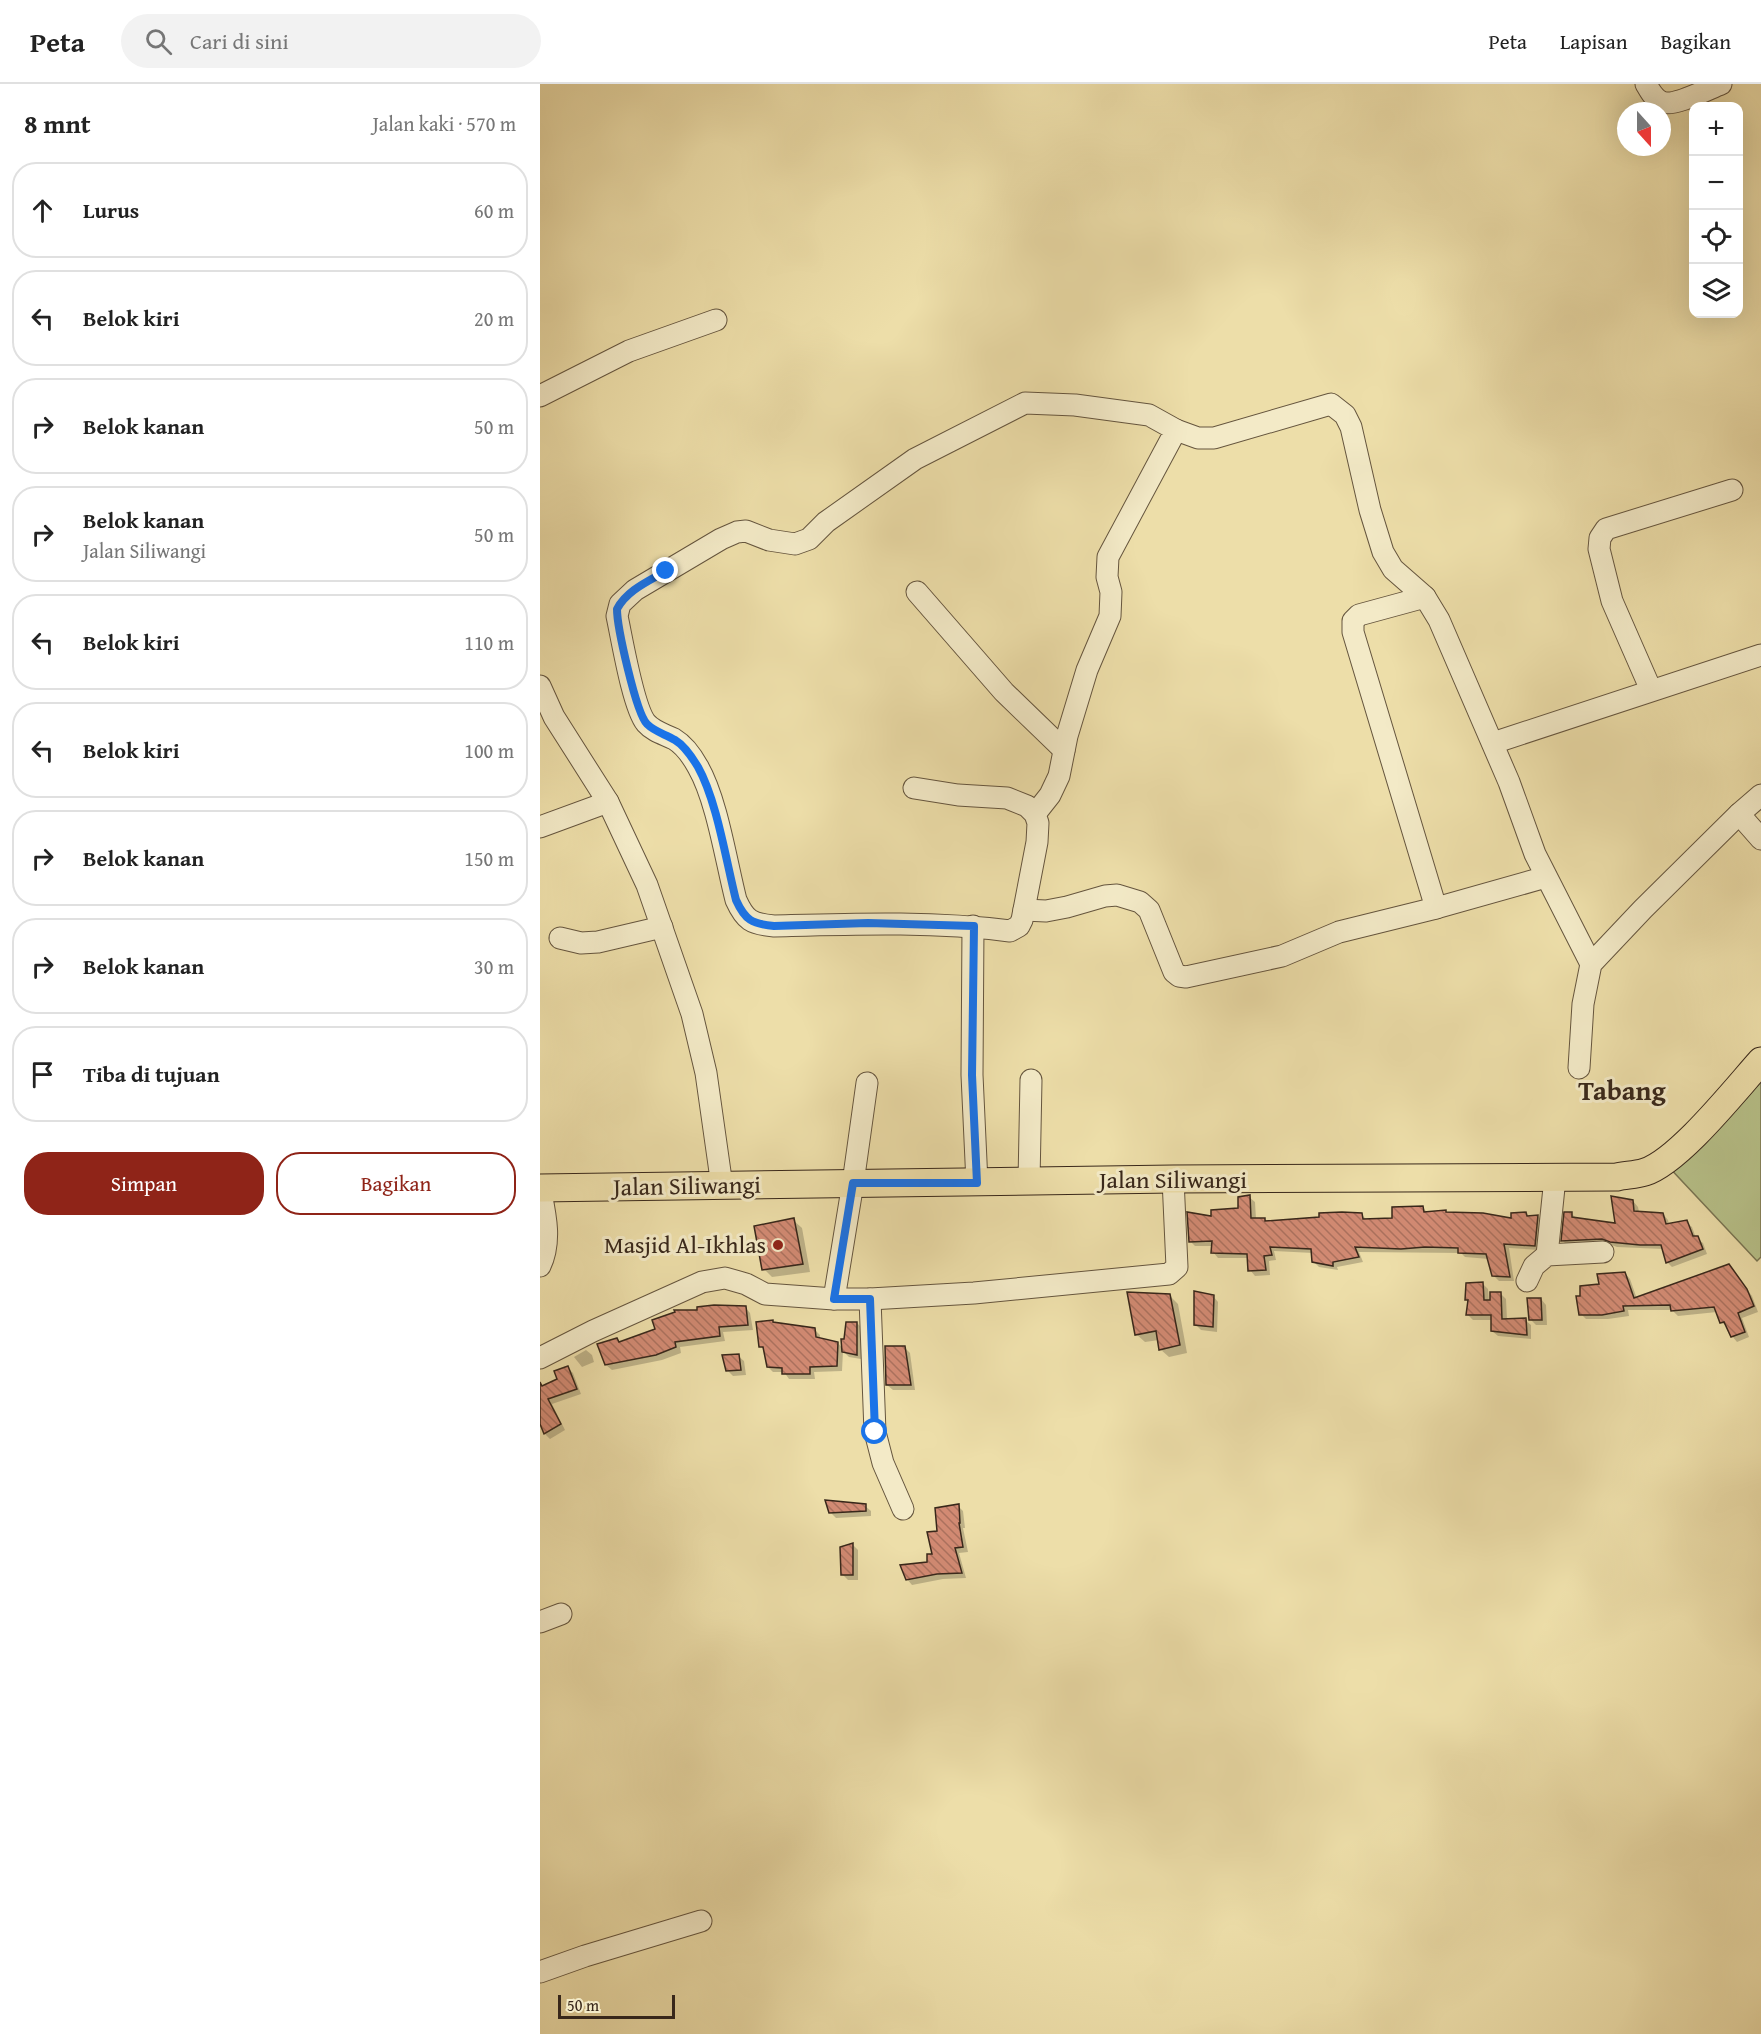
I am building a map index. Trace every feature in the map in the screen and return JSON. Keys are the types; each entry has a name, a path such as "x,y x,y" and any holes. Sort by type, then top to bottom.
{"main road":[{"name":"Jalan Siliwangi","path":"540,1188 1173,1179 1617,1177 1646,1172 1666,1160 1687,1142 1761,1061"}],"street":[{"path":"1646,84 1658,101 1665,103 1721,84"},
{"path":"540,396 629,351 716,320"},
{"path":"914,788 958,795 1007,798 1028,806 1035,814 1038,823 1037,842 1019,926 1010,931 974,926 868,923 774,926 760,925 747,918 736,900 705,780 682,745 659,733 644,720 629,672 617,609 623,599 634,590 737,532 746,531 769,540 795,544 809,539 832,517 915,459 1025,403 1075,405 1149,414 1176,430 1198,438 1214,438 1331,404 1345,415 1351,427 1370,510 1383,552 1393,569 1425,597 1439,620 1492,743 1535,854 1591,964"},
{"path":"1035,814 1050,795 1059,776 1064,750 1087,670 1110,616 1111,592 1107,577 1108,557 1176,430"},
{"path":"1651,690 1612,601 1599,549 1600,538 1606,529 1732,490"},
{"path":"917,592 1004,692 1064,750"},
{"path":"1425,597 1359,615 1353,621 1353,632 1436,908"},
{"path":"1492,743 1761,655"},
{"path":"540,686 554,717 608,802 647,885 692,1014 701,1054 722,1186"},
{"path":"1579,1068 1583,1004 1591,964 1643,909 1761,795"},
{"path":"540,827 608,802"},
{"path":"1740,814 1761,839"},
{"path":"1024,910 1046,911 1117,895 1140,902 1149,910 1174,972 1186,977 1282,956 1339,932 1546,877"},
{"path":"974,926 972,1075 977,1183"},
{"path":"560,938 581,943 598,942 662,927"},
{"path":"1029,1181 1031,1080"},
{"path":"834,1299 867,1083"},
{"path":"1547,1255 1555,1178"},
{"path":"540,1358 702,1282 724,1278 746,1284 765,1294 870,1299 974,1293 1169,1274 1177,1266 1173,1179"},
{"path":"540,1188 546,1220 547,1244 540,1266"},
{"path":"1527,1281 1534,1266 1547,1255 1603,1252"},
{"path":"870,1299 875,1432 882,1464 903,1509"},
{"path":"540,1622 561,1614"},
{"path":"540,1972 701,1921"}],"green space":[{"path":"1761,1076 1761,1257 1757,1261 1666,1164"}],"building":[{"path":"1250,1195 1251,1218 1265,1218 1265,1221 1319,1217 1319,1213 1342,1212 1362,1213 1363,1219 1392,1218 1392,1207 1423,1206 1424,1212 1446,1210 1446,1212 1483,1213 1511,1218 1511,1213 1526,1212 1527,1216 1538,1215 1535,1246 1504,1244 1510,1277 1492,1276 1486,1254 1458,1253 1458,1248 1355,1247 1359,1257 1333,1262 1333,1266 1312,1262 1311,1249 1270,1247 1272,1255 1264,1256 1266,1270 1248,1271 1247,1254 1211,1253 1212,1241 1189,1242 1187,1212 1211,1216 1211,1210 1238,1208 1238,1197"},
{"path":"1611,1196 1633,1200 1634,1211 1663,1213 1666,1224 1687,1220 1693,1236 1698,1236 1703,1249 1666,1263 1661,1245 1610,1242 1602,1239 1561,1241 1564,1212 1572,1212 1572,1217 1615,1223"},
{"name":"Masjid Al-Ikhlas","path":"794,1218 803,1264 762,1270 754,1226"},
{"path":"1729,1264 1747,1289 1754,1306 1738,1313 1745,1332 1731,1337 1724,1322 1720,1323 1714,1307 1671,1311 1670,1305 1623,1306 1624,1311 1602,1315 1579,1315 1576,1296 1580,1296 1580,1286 1599,1284 1597,1274 1625,1272 1634,1298"},
{"path":"1483,1282 1484,1300 1490,1300 1490,1292 1501,1292 1502,1319 1526,1318 1527,1335 1491,1331 1491,1315 1466,1315 1468,1300 1465,1300 1466,1283"},
{"path":"1194,1291 1214,1295 1213,1327 1194,1325"},
{"path":"1127,1292 1170,1294 1180,1345 1159,1350 1156,1331 1135,1335"},
{"path":"1527,1298 1541,1298 1542,1320 1529,1320"},
{"path":"746,1306 748,1325 719,1327 720,1336 675,1342 676,1347 656,1355 605,1365 597,1344 617,1338 619,1342 655,1329 652,1320 675,1312 674,1310 697,1310 697,1307"},
{"path":"773,1320 773,1322 815,1328 816,1337 838,1342 837,1366 810,1367 810,1374 782,1374 782,1368 767,1367 763,1347 759,1347 756,1322"},
{"path":"846,1322 857,1322 857,1355 842,1352 841,1339 844,1339"},
{"path":"885,1346 905,1346 911,1385 886,1385"},
{"path":"739,1354 741,1370 726,1371 722,1355"},
{"path":"568,1366 577,1389 548,1399 561,1424 544,1434 540,1424 540,1382 542,1386 557,1379 554,1371"},
{"path":"825,1500 866,1504 866,1511 829,1513"},
{"path":"959,1504 963,1547 955,1548 962,1573 937,1574 906,1580 900,1565 927,1562 927,1554 932,1554 927,1532 937,1531 935,1508"},
{"path":"853,1543 853,1575 841,1575 840,1547"}],"place":[{"name":"Masjid Al-Ikhlas","path":"778,1245"}],"district":[{"name":"Tabang","path":"1622,1091"}],"route":[{"path":"666,571 634,590 623,599 617,609 629,672 644,720 659,733 682,745 705,780 736,900 743,914 760,925 774,926 868,923 974,926 972,1075 977,1183 853,1183 834,1299 870,1299 875,1432"}]}
